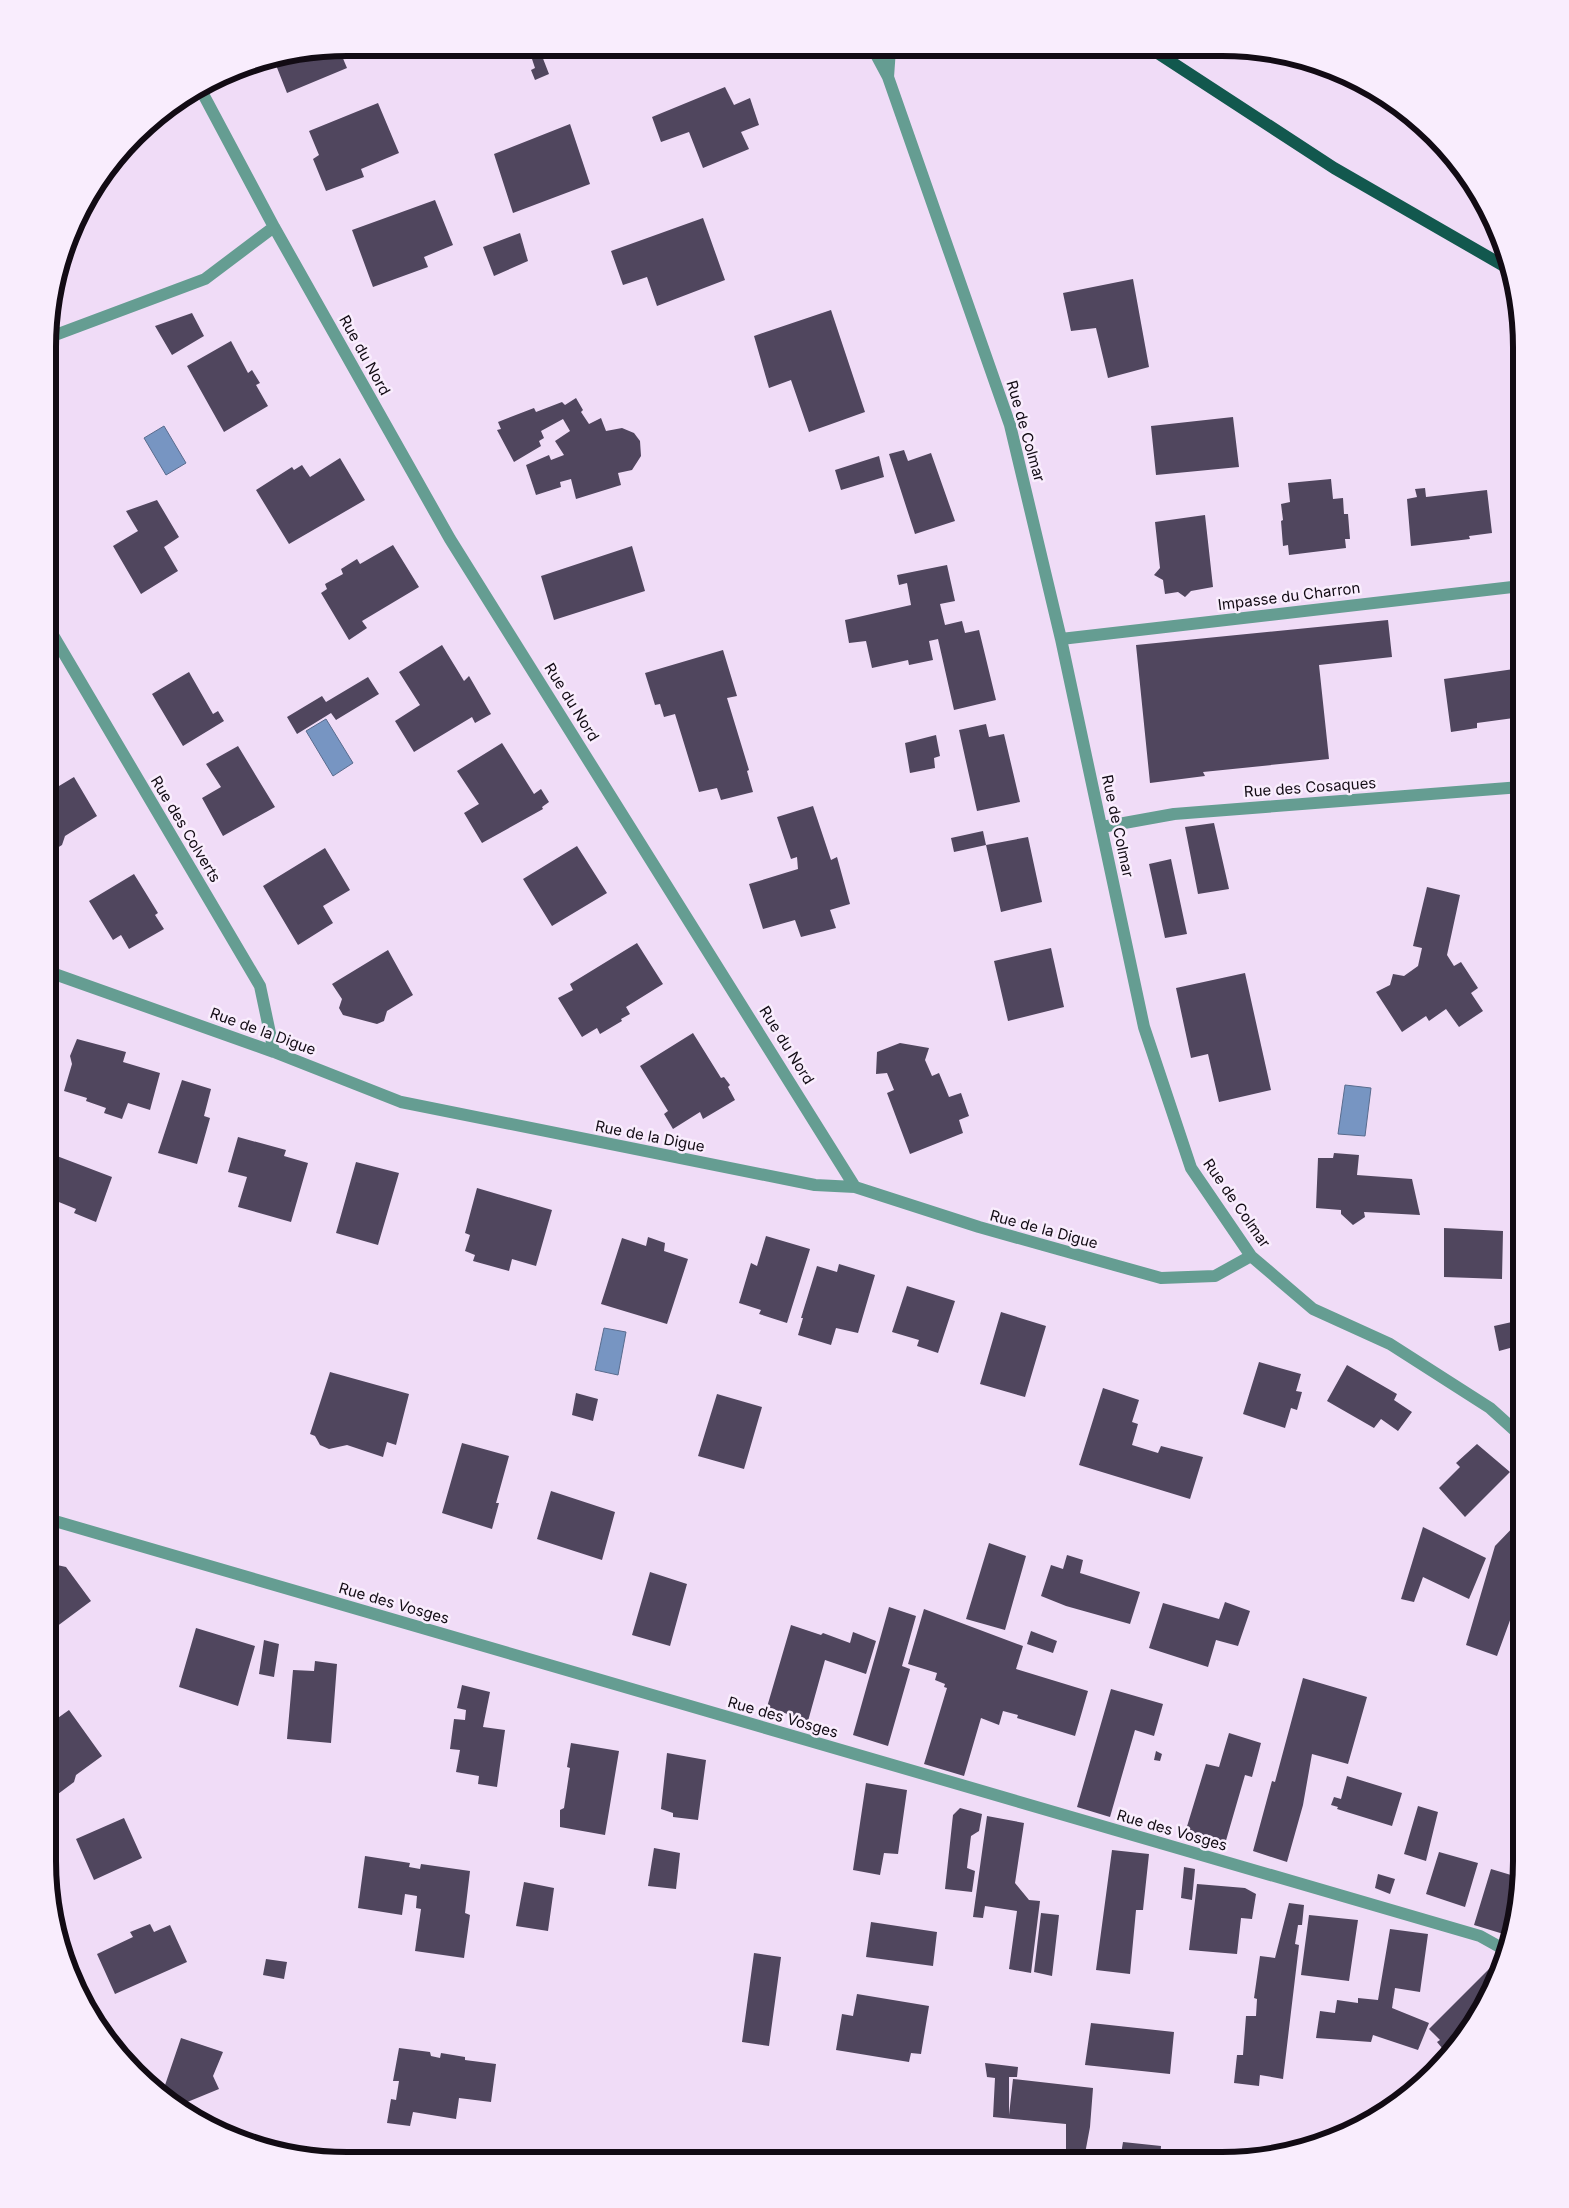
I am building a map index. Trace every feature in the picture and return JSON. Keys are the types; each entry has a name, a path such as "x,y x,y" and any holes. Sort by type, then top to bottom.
{"main road":[{"path":"1162,56 1334,168 1500,264"}],"street":[{"name":"Rue de Colmar","path":"877,56 888,77 1010,425 1061,639 1144,1027 1191,1168 1251,1256 1313,1309 1390,1344 1490,1408 1513,1429"},
{"name":"Rue de Colmar","path":"888,77 890,56"},
{"name":"Rue du Nord","path":"203,94 274,227 450,539 855,1187"},
{"path":"57,335 205,279 274,227"},
{"name":"Impasse du Charron","path":"1061,639 1513,587"},
{"name":"Rue des Colverts","path":"56,640 260,986 274,1052"},
{"name":"Rue des Cosaques","path":"1102,827 1174,814 1513,788"},
{"name":"Rue de la Digue","path":"56,974 274,1052 401,1102 815,1185 855,1187 978,1227 1161,1278 1216,1276 1251,1256"},
{"name":"Rue des Vosges","path":"56,1521 1480,1936 1499,1947"}],"water":[{"path":"164,426 186,463 166,475 144,438"},
{"path":"326,719 353,763 333,776 306,731"},
{"path":"1345,1085 1371,1088 1365,1136 1338,1134"},
{"path":"604,1328 626,1332 618,1375 595,1370"}],"building":[{"path":"342,56 347,68 287,93 276,65 310,59"},
{"path":"542,56 549,74 535,80 531,70 535,68 532,59"},
{"path":"725,87 734,105 750,98 759,125 741,132 749,149 703,168 689,132 661,142 652,117"},
{"path":"378,103 399,153 361,169 364,177 326,191 313,159 319,155 309,131"},
{"path":"570,124 590,184 513,213 494,154"},
{"path":"435,200 453,245 424,257 428,267 373,287 352,230"},
{"path":"703,218 725,280 657,306 647,277 623,285 611,251"},
{"path":"520,233 528,261 494,276 483,247"},
{"path":"1133,279 1149,367 1108,378 1096,328 1071,331 1063,293"},
{"path":"831,310 865,412 809,432 791,380 769,388 754,336"},
{"path":"192,313 204,336 172,355 155,326"},
{"path":"231,341 248,373 252,370 260,383 256,385 268,406 224,432 187,366"},
{"path":"576,398 583,410 581,412 589,424 601,418 606,431 622,428 634,433 640,441 641,456 632,470 618,473 621,485 576,499 571,479 560,482 561,487 536,495 526,465 549,455 551,460 564,455 555,441 570,431 563,419 541,431 544,438 539,441 541,446 514,462 497,430 501,429 498,422 534,408 536,412 562,402 565,405"},
{"path":"1233,417 1239,467 1156,475 1151,426"},
{"path":"904,450 908,461 931,453 955,521 915,534 889,454"},
{"path":"879,456 884,477 841,490 835,470"},
{"path":"340,458 365,500 289,544 256,490 292,467 294,470 302,465 310,477"},
{"path":"1331,479 1333,499 1343,498 1344,514 1348,514 1350,539 1345,539 1346,548 1289,555 1288,545 1283,546 1281,521 1283,520 1281,504 1290,502 1288,483"},
{"path":"1425,488 1426,497 1487,490 1492,533 1469,536 1470,539 1411,546 1407,499 1417,497 1415,489"},
{"path":"157,500 179,537 164,547 178,571 141,594 113,546 138,531 126,511"},
{"path":"1205,515 1213,587 1191,591 1185,597 1178,592 1165,594 1163,580 1154,575 1160,568 1155,522"},
{"path":"393,545 419,587 362,621 367,628 349,640 321,593 327,589 325,584 343,574 341,569 357,559 360,564"},
{"path":"632,546 645,591 554,620 541,576"},
{"path":"947,565 955,601 940,604 945,625 962,621 965,633 979,630 996,700 954,710 938,639 929,641 933,660 909,665 908,660 872,668 866,641 849,643 845,620 911,605 907,583 899,585 897,575"},
{"path":"1388,620 1392,657 1319,665 1329,759 1203,772 1205,776 1150,783 1136,645"},
{"path":"442,645 464,681 469,676 491,714 475,723 472,717 414,752 395,721 420,705 399,672"},
{"path":"723,650 737,696 727,698 749,770 747,771 753,792 721,800 717,788 699,792 675,714 664,717 660,704 655,705 645,673"},
{"path":"1513,669 1513,718 1477,723 1477,728 1451,732 1444,679"},
{"path":"189,672 213,714 218,711 224,721 183,746 152,694"},
{"path":"368,677 379,694 336,720 331,713 297,734 287,717 322,696 326,702"},
{"path":"986,724 989,737 1004,734 1020,802 977,811 959,730"},
{"path":"936,735 940,756 934,758 935,768 910,773 905,743"},
{"path":"502,743 534,794 541,789 549,802 542,807 543,809 482,843 464,813 479,804 457,771"},
{"path":"238,746 275,807 223,836 202,798 221,787 206,764"},
{"path":"74,777 97,816 65,836 62,845 56,849 56,788"},
{"path":"813,806 831,860 837,857 850,904 830,910 836,928 801,937 795,920 763,929 749,884 798,869 797,857 791,859 777,817"},
{"path":"1214,823 1229,889 1198,894 1185,827"},
{"path":"983,831 986,845 954,852 951,838"},
{"path":"1028,837 1042,902 1001,912 986,845"},
{"path":"577,846 607,893 552,926 523,879"},
{"path":"325,848 350,890 323,906 333,923 298,945 263,886"},
{"path":"1171,859 1187,934 1165,938 1149,864"},
{"path":"134,874 158,913 155,915 164,929 129,949 121,935 113,940 89,901"},
{"path":"1427,887 1460,895 1447,955 1454,966 1461,962 1478,988 1471,993 1483,1011 1459,1027 1446,1009 1429,1021 1426,1016 1402,1032 1376,992 1390,985 1393,974 1404,976 1418,966 1422,948 1413,946"},
{"path":"637,943 663,984 626,1007 630,1014 621,1019 622,1021 600,1034 597,1028 582,1037 558,998 573,990 570,984"},
{"path":"1051,948 1064,1007 1008,1021 994,961"},
{"path":"388,950 413,995 387,1011 384,1021 377,1024 343,1015 339,1008 342,999 332,984"},
{"path":"1245,973 1271,1090 1219,1102 1208,1054 1191,1058 1176,988"},
{"path":"693,1033 721,1078 724,1077 730,1085 728,1087 735,1100 703,1119 700,1112 673,1129 664,1114 668,1111 640,1066"},
{"path":"77,1039 126,1052 123,1062 160,1073 150,1110 128,1103 122,1119 104,1113 106,1108 86,1101 87,1098 64,1091 72,1064 70,1056"},
{"path":"900,1043 929,1048 925,1060 932,1076 939,1073 949,1097 961,1093 969,1116 959,1120 963,1133 910,1154 887,1093 894,1090 887,1073 876,1074 877,1052"},
{"path":"182,1080 211,1089 204,1116 210,1118 197,1164 158,1153"},
{"path":"238,1137 286,1150 284,1156 308,1163 291,1222 238,1207 247,1177 228,1172"},
{"path":"1334,1153 1359,1155 1357,1175 1412,1179 1420,1215 1364,1212 1365,1217 1353,1225 1341,1214 1341,1210 1316,1208 1318,1158 1333,1158"},
{"path":"56,1156 112,1177 96,1222 74,1213 76,1209 56,1201"},
{"path":"356,1162 399,1173 378,1245 336,1233"},
{"path":"477,1188 552,1210 536,1266 512,1259 509,1271 473,1261 475,1255 465,1251 470,1235 465,1233"},
{"path":"1444,1228 1503,1231 1502,1279 1444,1277"},
{"path":"766,1236 810,1249 787,1323 759,1314 761,1310 739,1303 751,1263 757,1266"},
{"path":"648,1237 665,1243 664,1251 688,1259 667,1324 601,1304 622,1238 646,1246"},
{"path":"839,1264 875,1275 858,1333 836,1328 831,1345 798,1335 803,1318 801,1318 817,1266 837,1272"},
{"path":"907,1286 955,1301 938,1353 917,1346 919,1340 892,1332"},
{"path":"1001,1312 1046,1326 1025,1397 980,1384"},
{"path":"1513,1322 1513,1347 1499,1351 1494,1326"},
{"path":"1259,1362 1301,1374 1296,1391 1302,1392 1297,1410 1291,1408 1285,1428 1243,1414"},
{"path":"1347,1365 1397,1394 1394,1400 1412,1412 1398,1431 1381,1419 1374,1428 1327,1401"},
{"path":"330,1372 409,1394 396,1445 387,1442 383,1457 347,1445 329,1449 320,1445 315,1436 310,1434"},
{"path":"1103,1388 1139,1400 1132,1422 1138,1424 1132,1445 1158,1453 1161,1446 1203,1457 1190,1499 1079,1465"},
{"path":"576,1393 598,1399 593,1421 572,1415"},
{"path":"717,1394 762,1407 744,1469 698,1456"},
{"path":"462,1443 509,1456 496,1503 499,1503 492,1529 442,1513"},
{"path":"1477,1444 1510,1472 1465,1517 1439,1488 1460,1467 1456,1463"},
{"path":"551,1491 615,1512 602,1560 537,1539"},
{"path":"1423,1527 1486,1558 1469,1599 1423,1577 1414,1602 1401,1599"},
{"path":"1513,1527 1513,1612 1497,1656 1466,1645 1495,1546"},
{"path":"989,1543 1026,1556 1005,1630 966,1619"},
{"path":"1067,1555 1083,1560 1080,1573 1140,1592 1130,1624 1066,1606 1041,1596 1051,1565 1063,1569"},
{"path":"56,1565 66,1567 91,1601 56,1627"},
{"path":"650,1572 687,1584 670,1646 632,1635"},
{"path":"1225,1602 1250,1611 1238,1646 1216,1640 1208,1667 1149,1648 1163,1603 1219,1619"},
{"path":"889,1607 916,1616 902,1666 910,1669 888,1746 853,1735"},
{"path":"924,1609 1023,1646 1016,1669 1088,1691 1075,1736 1017,1718 1018,1715 1003,1711 999,1725 981,1718 964,1776 924,1764 947,1688 944,1687 945,1684 935,1680 937,1673 908,1664"},
{"path":"791,1625 821,1635 823,1633 850,1643 853,1632 876,1641 866,1674 825,1660 808,1721 767,1707"},
{"path":"196,1628 255,1646 238,1706 179,1687"},
{"path":"1031,1631 1057,1641 1053,1653 1027,1644"},
{"path":"264,1640 279,1644 274,1677 259,1674"},
{"path":"315,1661 337,1664 331,1743 287,1739 293,1670 314,1671"},
{"path":"1303,1678 1367,1697 1348,1764 1312,1754 1303,1805 1287,1862 1253,1851 1272,1781 1275,1782"},
{"path":"462,1685 490,1692 483,1727 505,1730 497,1787 478,1784 479,1776 456,1772 460,1750 450,1749 454,1719 465,1720 466,1710 457,1708"},
{"path":"1111,1689 1163,1704 1154,1736 1135,1730 1110,1817 1077,1807"},
{"path":"69,1710 102,1756 76,1775 74,1782 56,1794 56,1719"},
{"path":"1229,1733 1261,1743 1252,1777 1245,1775 1225,1844 1185,1833 1206,1764 1219,1767"},
{"path":"571,1743 619,1751 605,1835 560,1827 560,1810 564,1808 570,1768 567,1767"},
{"path":"1156,1751 1162,1754 1160,1761 1154,1760"},
{"path":"667,1753 706,1760 698,1820 673,1817 673,1813 661,1809"},
{"path":"1347,1776 1402,1793 1392,1826 1337,1809 1338,1807 1331,1805 1334,1797 1341,1799"},
{"path":"866,1783 907,1790 898,1854 884,1853 880,1875 853,1870"},
{"path":"1418,1806 1438,1812 1426,1861 1404,1854"},
{"path":"960,1808 982,1814 979,1831 971,1836 967,1868 975,1871 972,1892 945,1889 953,1815"},
{"path":"987,1816 1024,1823 1015,1883 1029,1900 1040,1901 1031,1973 1009,1969 1017,1911 985,1906 983,1918 973,1917"},
{"path":"124,1818 142,1858 94,1880 76,1839"},
{"path":"654,1848 680,1853 676,1889 648,1886"},
{"path":"1112,1850 1149,1854 1143,1910 1136,1910 1130,1974 1096,1970"},
{"path":"1439,1852 1478,1863 1465,1907 1426,1894"},
{"path":"365,1856 410,1863 409,1867 420,1869 421,1864 470,1871 465,1913 470,1915 464,1958 415,1951 421,1909 416,1908 417,1896 405,1894 402,1915 358,1908"},
{"path":"1184,1867 1195,1869 1192,1900 1181,1898"},
{"path":"1491,1869 1512,1875 1503,1934 1474,1925"},
{"path":"1378,1874 1395,1879 1390,1894 1375,1888"},
{"path":"524,1882 554,1888 548,1931 516,1926"},
{"path":"1197,1884 1245,1888 1256,1894 1252,1919 1241,1918 1237,1954 1189,1950"},
{"path":"1289,1903 1304,1905 1302,1925 1298,1925 1295,1944 1299,1945 1283,2079 1260,2075 1259,2086 1234,2083 1237,2055 1243,2055 1246,2016 1256,2016 1257,1999 1254,1998 1260,1956 1275,1958"},
{"path":"1041,1913 1059,1915 1052,1976 1034,1972"},
{"path":"1309,1915 1358,1920 1349,1981 1301,1975"},
{"path":"871,1922 937,1932 933,1966 866,1957"},
{"path":"150,1924 154,1932 170,1925 187,1962 115,1994 97,1954 133,1937 130,1932"},
{"path":"1390,1929 1428,1934 1420,1992 1395,1988 1392,2008 1429,2023 1418,2050 1373,2035 1371,2042 1316,2038 1320,2011 1335,2013 1337,2000 1358,2003 1358,1998 1378,2000"},
{"path":"754,1953 781,1957 769,2046 742,2042"},
{"path":"266,1959 287,1962 284,1979 263,1975"},
{"path":"1494,1964 1474,2006 1443,2049 1437,2042 1440,2040 1429,2029"},
{"path":"857,1994 929,2006 921,2054 911,2053 909,2062 836,2050 842,2014 853,2016"},
{"path":"1091,2023 1174,2032 1170,2074 1085,2065"},
{"path":"181,2038 223,2052 213,2076 219,2089 186,2103 164,2087"},
{"path":"399,2048 430,2052 431,2056 440,2058 441,2053 465,2057 465,2060 496,2064 491,2102 459,2098 456,2119 413,2112 410,2126 387,2123 391,2099 396,2100 399,2081 393,2081"},
{"path":"985,2063 1018,2067 1017,2077 1009,2077 1009,2115 1013,2079 1093,2088 1090,2127 1085,2152 1066,2152 1066,2124 993,2117 995,2078 987,2077"},
{"path":"1123,2142 1161,2146 1161,2152 1121,2152"}]}
